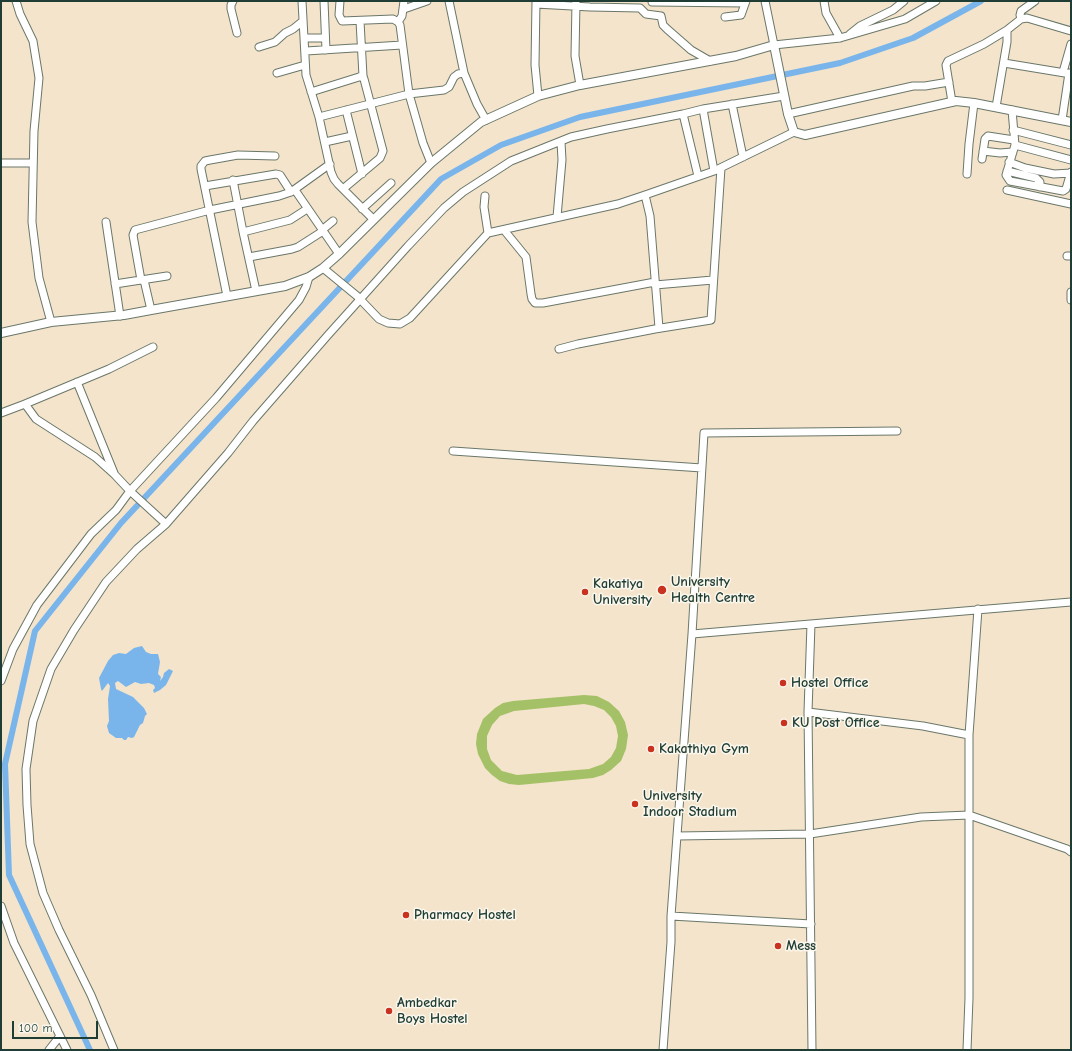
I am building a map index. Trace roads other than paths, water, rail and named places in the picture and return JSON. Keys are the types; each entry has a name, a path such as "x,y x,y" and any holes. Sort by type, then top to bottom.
{"street":[{"path":"16,1 20,14 33,41 39,78 34,131 32,222 39,278 51,322"},
{"path":"233,1 231,9 237,33"},
{"path":"302,1 306,52 306,75 319,117 334,179 373,219"},
{"path":"324,1 326,50"},
{"path":"340,1 339,15 342,21 393,19 398,22 401,30 409,94 423,143 431,163"},
{"path":"398,22 402,16 404,1"},
{"path":"404,9 426,1"},
{"path":"449,1 464,73 477,104 486,120"},
{"path":"650,14 652,1 745,2 740,16 726,17"},
{"path":"765,1 783,94 794,132"},
{"path":"824,1 826,13 840,38"},
{"path":"848,36 860,26 893,10 897,4 904,1"},
{"path":"1,333 51,322 120,316 285,286 326,270 339,254 373,219 431,163 481,122 538,96 580,85 736,56 774,45 840,38 905,19 936,1"},
{"path":"1021,19 1021,11 1035,1"},
{"path":"538,96 535,65 536,2 576,3 640,8 644,13 661,16 662,25 691,50 710,61"},
{"path":"576,3 575,56 580,85"},
{"path":"952,102 946,65 948,61 984,44 1007,30 1021,19 1027,18 1071,31"},
{"path":"259,47 275,42 303,21"},
{"path":"343,189 380,158 382,151 363,76 360,21"},
{"path":"996,107 1007,42 1007,30"},
{"path":"305,38 325,38"},
{"path":"1062,120 1071,44"},
{"path":"306,52 402,45"},
{"path":"1004,63 1068,73"},
{"path":"277,73 305,65"},
{"path":"319,117 409,94 447,89 454,77 458,74 464,73"},
{"path":"311,92 363,76"},
{"path":"788,114 913,86 925,86 948,82"},
{"path":"114,1050 91,995 59,930 43,893 30,844 26,769 33,721 51,670 74,630 106,582 137,549 166,524 359,298 444,208 463,192 511,160 571,138 703,109 783,94"},
{"path":"326,270 359,298 379,319 388,323 400,324 410,318 488,233 618,204 714,171 794,132 805,135 952,102 974,103 1071,122"},
{"path":"967,174 974,103"},
{"path":"732,104 743,157"},
{"path":"703,109 714,171"},
{"path":"346,110 362,174"},
{"path":"1009,162 1025,168 1054,174 1071,173 1068,191 1060,191 1008,180 1006,175 1009,162 1014,146 1012,110"},
{"path":"683,114 698,176"},
{"path":"1013,130 1071,145"},
{"path":"325,142 352,136"},
{"path":"982,159 985,139 988,136 1014,146 1071,160"},
{"path":"557,217 562,160 561,142"},
{"path":"983,150 1000,153 1014,146"},
{"path":"227,296 201,169 203,163 205,161 238,155 275,156"},
{"path":"1,163 33,164"},
{"path":"152,310 142,280 133,235 135,230 210,210 279,196 293,191 330,164"},
{"path":"559,349 659,328 711,320 721,168"},
{"path":"1007,171 1038,180 1040,187"},
{"path":"205,186 272,173 278,174 307,209 339,254"},
{"path":"1026,184 1028,176"},
{"path":"233,180 256,291"},
{"path":"362,208 391,183"},
{"path":"1007,190 1071,204"},
{"path":"645,195 650,216 659,328"},
{"path":"485,196 484,207 488,233"},
{"path":"243,232 290,220 307,209"},
{"path":"249,257 298,247 333,221"},
{"path":"106,222 120,316"},
{"path":"504,230 526,257 532,300 535,303 543,303 655,283 713,280"},
{"path":"116,284 167,276"},
{"path":"1,681 13,649 38,605 91,534 132,493 216,398 299,300 306,287 308,277"},
{"path":"1071,292 1071,300"},
{"path":"1,413 108,369 153,347"},
{"path":"77,382 115,475"},
{"path":"25,404 36,419 89,453 115,475 132,493 166,524"},
{"path":"663,1050 671,942 671,916 692,634 704,433 897,431"},
{"path":"453,451 702,468"},
{"path":"692,634 1071,602"},
{"path":"967,1050 969,998 969,735 978,609"},
{"path":"811,624 808,712 812,1050"},
{"path":"808,712 923,726 969,735"},
{"path":"677,836 810,834 921,817 969,815 1070,848"},
{"path":"1,906 14,943 67,1050"},
{"path":"671,916 811,924"},
{"path":"49,1050 60,1036"}],"water":[{"path":"142,646 146,652 158,654 160,662 158,674 161,677 160,681 164,673 169,669 173,671 166,685 154,693 154,685 149,683 141,684 135,682 126,687 118,681 115,683 116,689 133,697 144,708 147,714 134,737 128,737 124,740 122,738 116,738 109,733 107,726 109,721 108,699 110,686 108,683 102,691 99,678 113,655 119,653 126,654 134,648"}],"waterway":[{"path":"90,1050 9,875 5,764 35,631 121,523 441,179 501,145 580,117 840,63 913,38 981,1"}],"place":[{"name":"University Health Centre","path":"662,590"},
{"name":"Kakatiya University","path":"585,592"},
{"name":"Hostel Office","path":"783,683"},
{"name":"KU Post Office","path":"784,723"},
{"name":"Kakathiya Gym","path":"651,749"},
{"name":"University Indoor Stadium","path":"635,804"},
{"name":"Pharmacy Hostel","path":"406,915"},
{"name":"Mess","path":"778,946"},
{"name":"Ambedkar Boys Hostel","path":"389,1011"}]}
